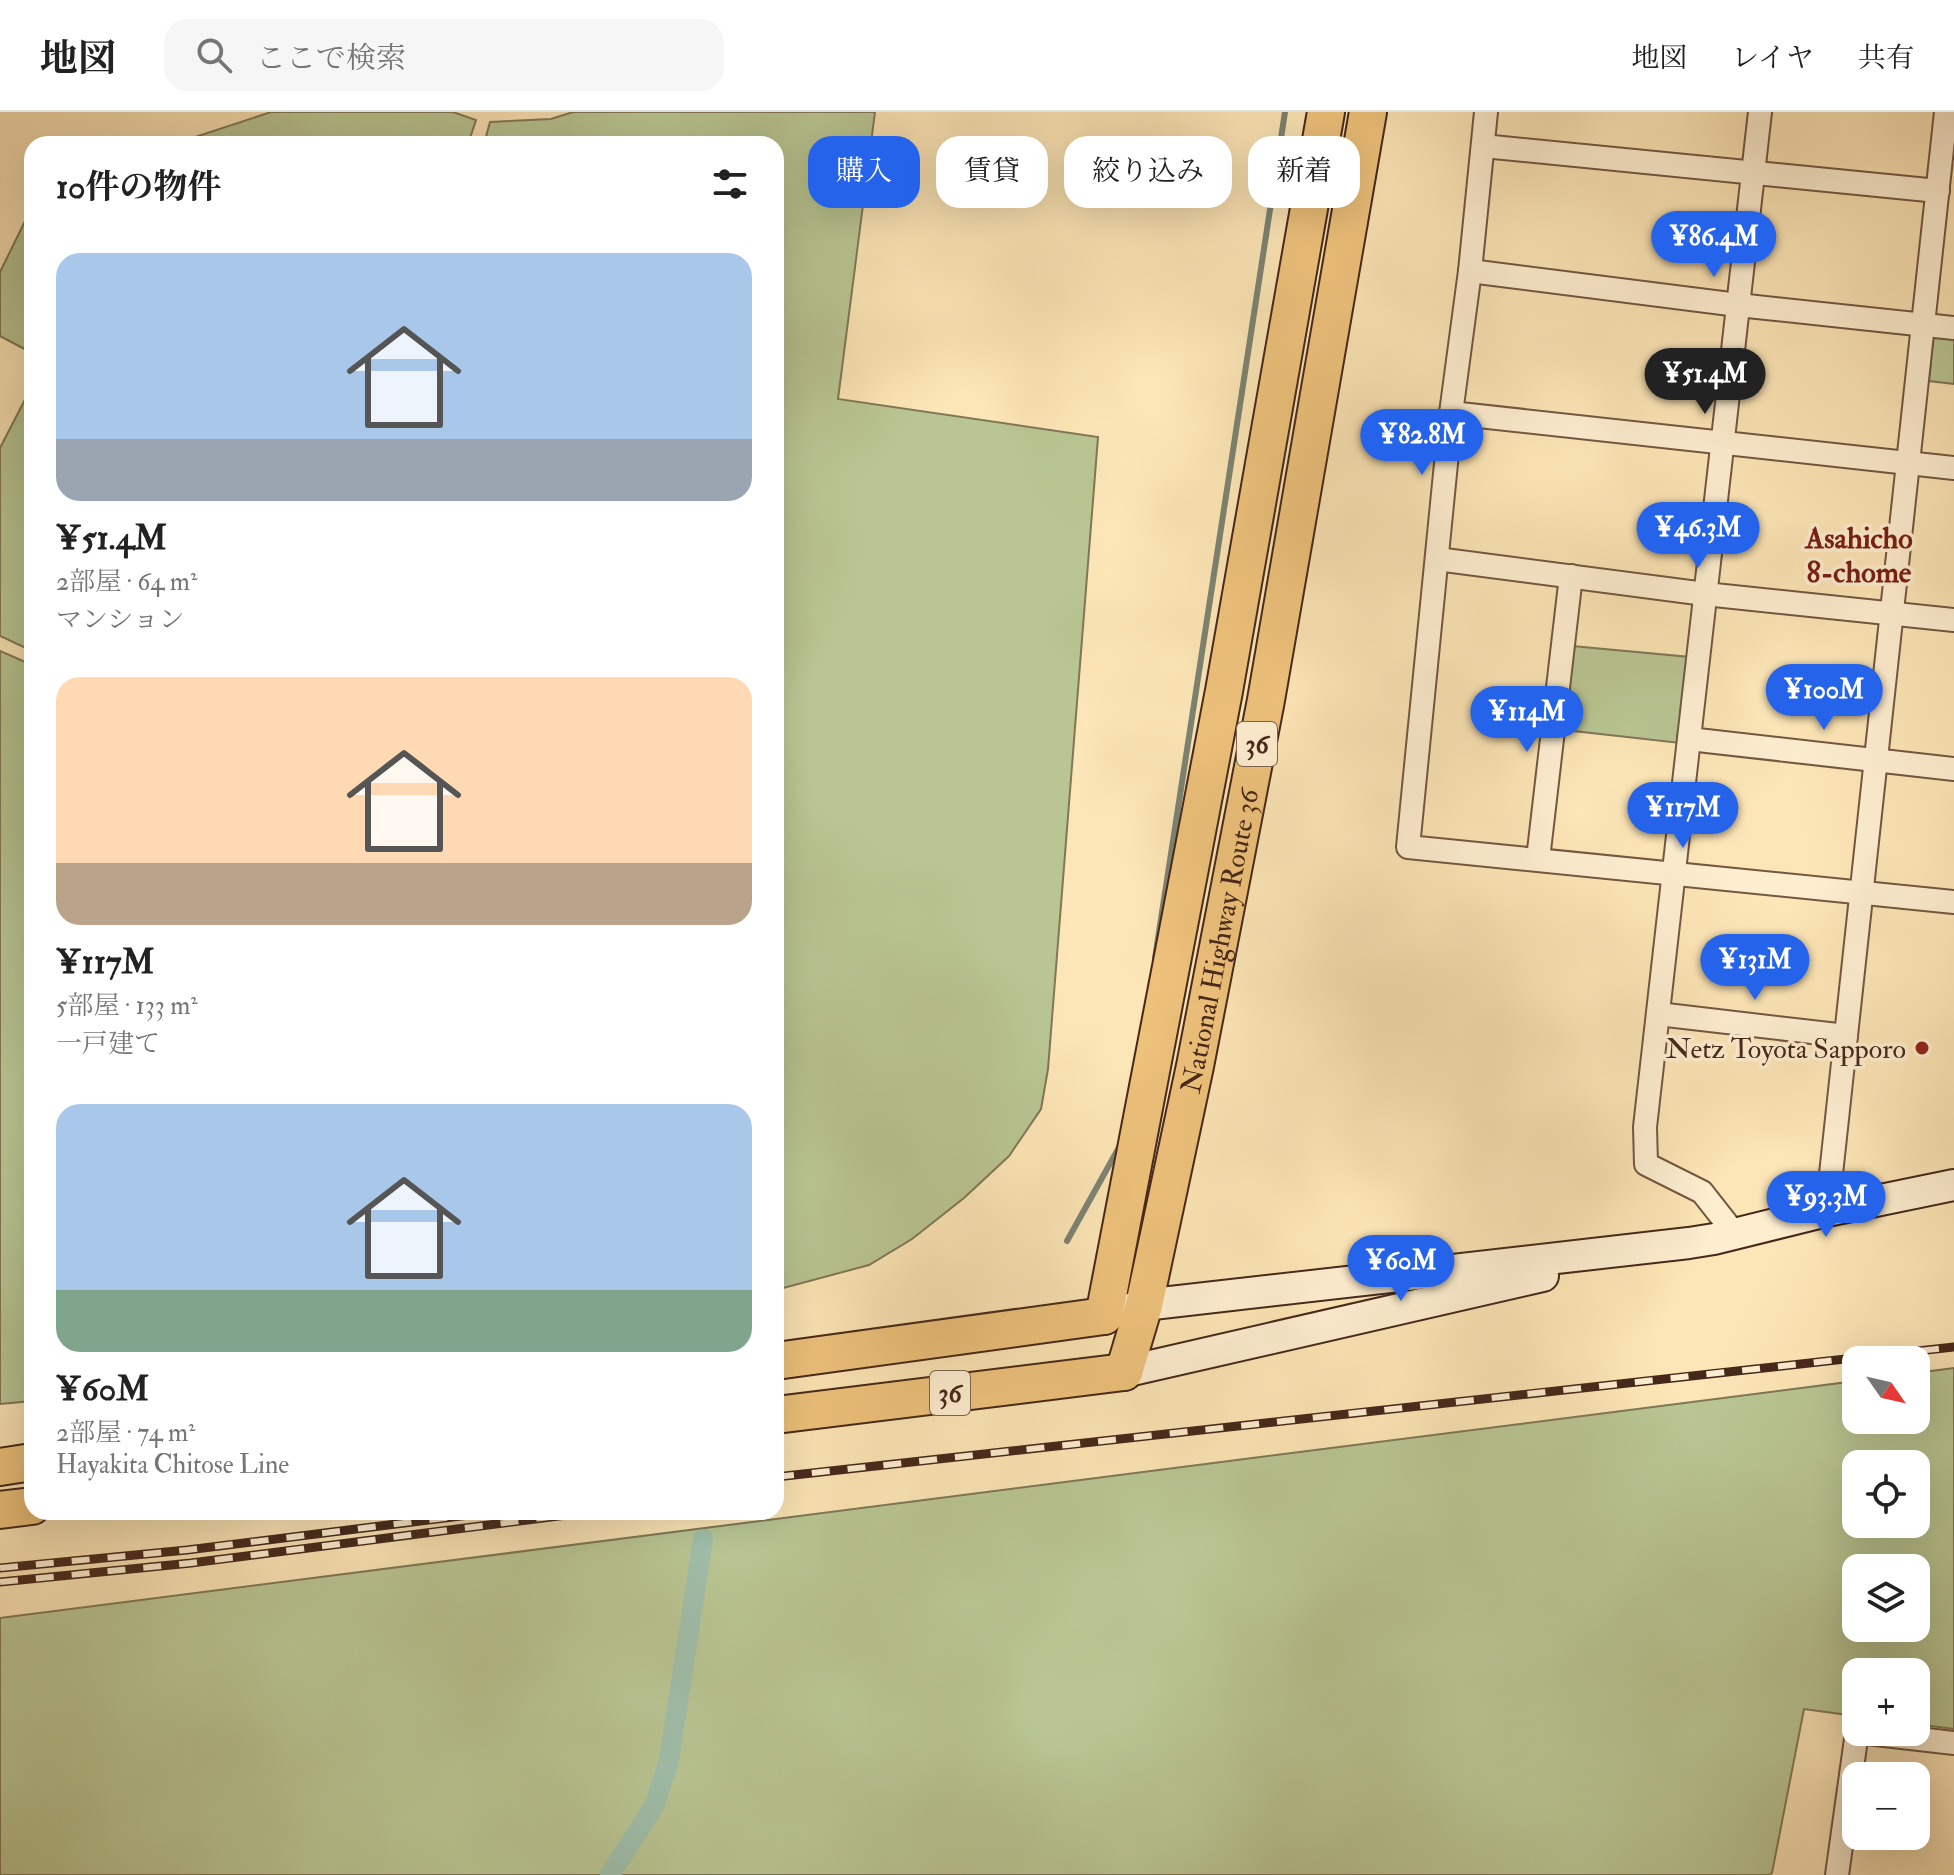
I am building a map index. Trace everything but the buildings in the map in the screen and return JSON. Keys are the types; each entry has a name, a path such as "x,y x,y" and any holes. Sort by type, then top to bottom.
{"highway":[{"name":"National Highway Route 36","path":"1104,1316 1224,691 1326,112"},
{"name":"National Highway Route 36","path":"1124,1372 1144,1305 1195,1066 1263,715 1368,112"},
{"name":"36","path":"784,1360 1104,1316"},
{"path":"1104,1316 1124,1372"},
{"name":"36","path":"784,1414 1124,1372"},
{"path":"0,1467 24,1463"},
{"path":"0,1510 24,1507"}],"main road":[{"path":"1124,1372 1827,1211 1954,1185"},
{"path":"1104,1316 1144,1305 1689,1243"}],"street":[{"path":"1486,112 1470,271 1451,413 1408,847 1954,902"},
{"path":"1735,1234 1702,1192 1646,1164 1645,1127 1760,112"},
{"path":"1827,1211 1946,112"},
{"path":"1483,146 1938,191"},
{"path":"1470,271 1738,305 1954,328"},
{"path":"1451,413 1954,468"},
{"path":"1437,559 1705,594 1954,620"},
{"path":"1538,859 1571,576"},
{"path":"1689,739 1954,769"},
{"path":"1658,1014 1846,1036"},
{"path":"1930,1740 1954,1743"},
{"path":"1837,1875 1856,1746"}],"green space":[{"path":"271,112 453,112 476,120 471,136 198,136"},
{"path":"573,112 875,112 872,136 808,136 808,208 863,208 838,399 1098,437 1048,1069 1041,1109 1009,1156 964,1198 912,1239 869,1265 784,1288 784,136 486,136 490,122 551,119"},
{"path":"24,223 24,349 0,336 0,272"},
{"path":"1934,331 1954,333 1954,384 1929,381"},
{"path":"24,402 24,647 0,636 0,448"},
{"path":"1572,646 1690,657 1680,743 1565,730"},
{"path":"0,651 24,662 24,1402 0,1404"},
{"path":"1954,1368 1954,1729 1930,1726 1930,1658 1842,1658 1842,1714 1804,1709 1772,1873 1769,1875 0,1875 0,1618 1842,1383 1842,1434 1930,1434 1930,1371"}],"waterway":[{"path":"1155,958 1285,112"},
{"path":"1067,1241 1122,1142"},
{"path":"610,1875 654,1806 669,1761 703,1539"}],"railway":[{"path":"784,1476 1954,1347"},
{"path":"0,1568 187,1550 429,1520"},
{"path":"0,1582 191,1563 527,1520"}],"place":[{"name":"Netz Toyota Sapporo","path":"1922,1048"}],"district":[{"name":"Asahicho 8-chome","path":"1859,555"}]}
